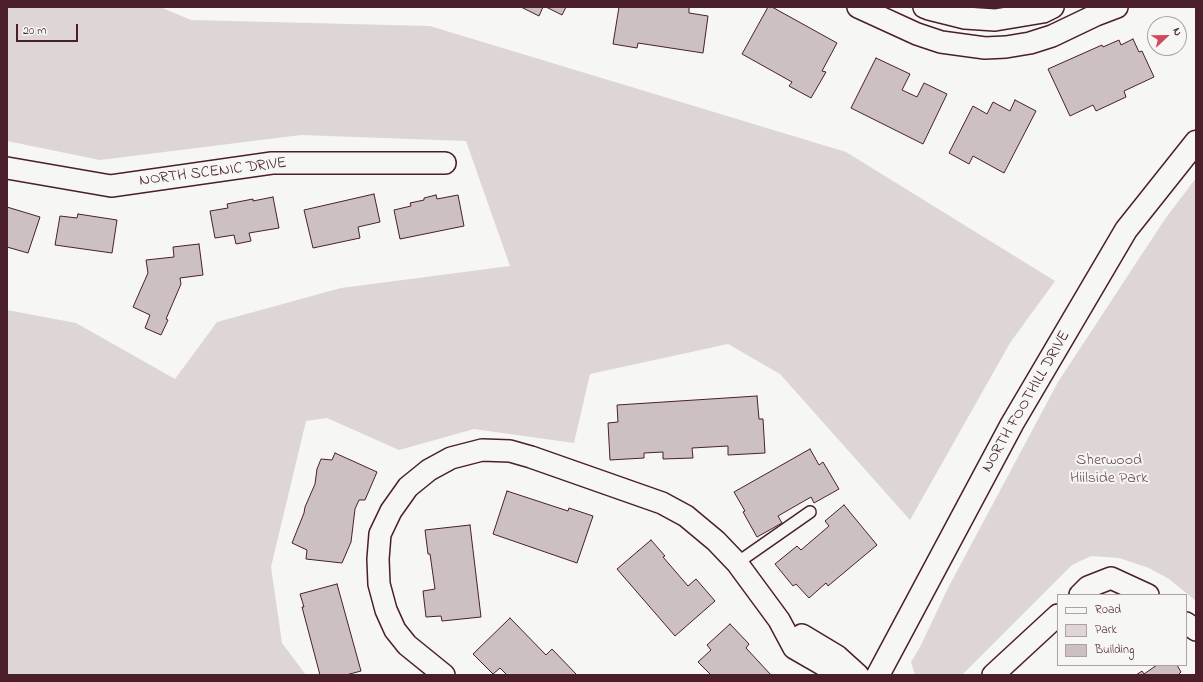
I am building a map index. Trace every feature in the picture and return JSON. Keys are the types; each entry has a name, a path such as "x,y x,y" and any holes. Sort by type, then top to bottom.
{"street":[{"path":"858,7 917,34 941,42 985,48 1006,47 1030,43 1052,36 1096,15 1117,7"},
{"path":"924,7 966,18 995,20 1043,12 1053,7"},
{"name":"NORTH FOOTHILL DRIVE","path":"878,675 1012,424 1126,230 1196,142"},
{"name":"NORTH SCENIC DRIVE","path":"7,168 111,186 272,163 445,163"},
{"path":"444,675 407,645 395,630 386,610 379,584 378,559 380,534 391,511 408,488 429,470 452,458 482,450 510,451 531,457 662,503 686,516 716,541 737,563 779,620 794,648 841,675"},
{"path":"1081,594 1088,587 1111,578 1146,594"},
{"path":"993,675 1057,616"},
{"path":"779,620 837,656 858,675"},
{"path":"1187,624 1196,630"}],"lane":[{"path":"737,563 810,512"}],"green space":[{"path":"7,7 160,7 191,20 430,26 846,152 1055,281 1010,343 910,520 780,374 728,344 590,374 574,443 474,429 399,450 327,418 306,421 271,567 282,643 306,675 7,675 7,310 76,323 175,379 217,322 341,288 510,266 466,141 301,135 100,160 7,141"},
{"name":"Sherwood Hiilside Park","path":"1196,178 1196,601 1169,579 1149,568 1119,558 1091,556 1072,565 962,675 915,675 911,662 920,647 948,588 1058,382 1165,219"}],"building":[{"path":"521,7 543,7 539,16"},
{"path":"546,7 566,7 562,15"},
{"path":"619,7 689,7 689,13 708,16 703,53 638,43 637,48 613,44"},
{"path":"768,7 772,7 837,43 822,71 826,72 811,98 789,86 792,82 742,54"},
{"path":"1133,39 1139,52 1142,51 1154,77 1124,91 1126,97 1096,111 1093,105 1070,116 1048,69 1102,45 1103,47 1119,40 1121,45"},
{"path":"876,58 910,74 902,90 917,97 924,83 947,94 923,144 851,108"},
{"path":"1015,100 1036,111 1004,173 973,156 969,164 949,153 973,106 987,114 993,102 1010,111"},
{"path":"374,194 380,222 358,227 360,238 313,248 304,210"},
{"path":"436,195 437,199 458,195 464,226 400,239 394,210 411,206 410,203 424,200 424,198"},
{"path":"273,197 279,228 249,233 251,241 236,244 234,235 215,238 210,211 228,208 227,204"},
{"path":"7,207 40,217 28,253 7,247"},
{"path":"78,214 117,220 112,253 55,245 60,216 77,218"},
{"path":"199,244 203,275 180,278 181,284 161,335 145,328 150,315 133,307 148,273 146,260 174,257 173,247"},
{"path":"757,396 759,419 763,419 765,453 728,455 728,446 692,448 693,458 663,459 663,452 644,453 644,458 610,460 608,423 618,422 617,405"},
{"path":"810,449 819,465 823,462 839,489 814,503 811,497 778,516 782,523 757,537 734,492"},
{"path":"335,453 377,472 365,500 359,500 355,509 351,542 342,563 306,559 307,550 292,543 315,484 317,469 321,459 332,460"},
{"path":"507,491 568,511 569,508 593,516 577,563 493,534"},
{"path":"844,505 877,545 828,586 826,583 809,598 796,584 793,586 775,564 797,546 801,550 829,526 825,521"},
{"path":"470,525 481,617 442,621 441,616 426,617 423,591 435,589 425,530"},
{"path":"651,540 665,556 663,557 688,586 696,579 715,601 675,636 617,569"},
{"path":"337,584 361,671 346,675 320,675 300,594"},
{"path":"510,618 546,655 552,649 577,675 507,675 500,668 493,674 473,654"},
{"path":"730,624 749,644 746,648 771,675 711,675 698,662 711,650 707,645"},
{"path":"1156,666 1178,666 1181,672 1178,675 1136,675 1142,671 1144,674"}]}
